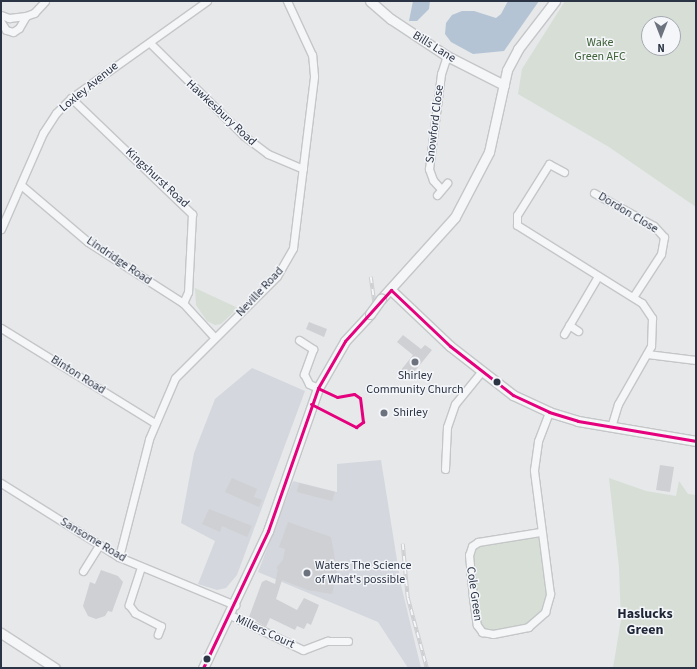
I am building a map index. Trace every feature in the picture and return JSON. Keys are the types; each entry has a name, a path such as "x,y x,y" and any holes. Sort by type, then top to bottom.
{"street":[{"path":"1,15 8,18 26,16 34,13 45,1"},
{"name":"Loxley Avenue","path":"1,229 43,133 71,98 207,1"},
{"name":"Neville Road","path":"119,557 155,423 175,378 287,262 296,232 314,67 306,40 287,1"},
{"name":"Bills Lane","path":"370,1 391,19 447,56 504,85"},
{"path":"204,668 268,531 318,388 345,341 455,217 489,152 507,70 518,49 555,1"},
{"path":"1,22 6,30 13,32 19,28 26,16"},
{"name":"Hawkesbury Road","path":"150,43 244,136 268,154 303,169"},
{"name":"Snowford Close","path":"441,189 433,180 429,169 441,74 447,56"},
{"name":"Kingshurst Road","path":"71,98 192,214 188,292 183,302"},
{"path":"564,172 549,164 517,216 517,225 633,297 646,306 652,318 653,336 647,354 618,404 611,427"},
{"path":"437,195 447,183"},
{"name":"Lindridge Road","path":"20,185 88,242 183,302 198,316 215,338"},
{"name":"Dordon Close","path":"594,193 654,226 664,237 665,245 661,254 633,297"},
{"path":"564,334 598,276"},
{"path":"391,290 481,372 502,388 549,412 611,427 639,429 696,441"},
{"path":"569,325 578,331"},
{"name":"Binton Road","path":"1,328 155,423"},
{"path":"299,340 314,349 304,374 309,384 318,388"},
{"path":"647,354 696,360"},
{"path":"445,469 447,427 453,410 481,372"},
{"name":"Cole Green","path":"540,532 478,542 472,546 469,555 473,598 477,625 482,632 493,634 528,627 545,612 550,594 540,532 534,470 538,441 549,412"},
{"name":"Sansome Road","path":"1,484 119,557 235,604"},
{"path":"83,571 99,545"},
{"path":"141,567 129,604 135,613 161,626 158,634"},
{"name":"Millers Court","path":"230,615 303,650 327,641 348,641"},
{"path":"1,633 55,668"}],"shaded area":[{"path":"252,368 305,391 237,575 226,588 217,590 198,584 215,541 181,523 194,453 215,399"},
{"path":"381,460 401,585 421,668 408,668 378,622 258,572 293,481 337,492 337,464"}],"green space":[{"name":"Wake Green AFC","path":"565,1 696,1 696,207 609,147 518,94 522,69"},
{"path":"195,288 238,308 221,324 215,325 207,321 196,305"},
{"path":"609,478 646,491 676,496 679,481 688,494 696,495 696,668 613,668 621,620 619,567"},
{"path":"540,532 550,594 545,612 528,627 482,632 473,598 472,546"}],"water":[{"path":"413,1 430,1 429,9 417,21 409,21"},
{"path":"508,1 539,1 504,51 473,54 451,42 445,34 446,23 452,15 462,11 474,11 496,18 501,14"}],"building":[{"path":"309,322 327,329 324,337 306,329"},
{"name":"Shirley Community Church","path":"403,335 421,349 425,345 432,350 410,377 401,370 413,355 397,342"},
{"path":"660,465 674,467 670,492 656,490"},
{"path":"232,478 257,489 254,497 262,500 259,507 225,492"},
{"path":"299,483 335,492 332,501 297,492"},
{"path":"209,509 252,526 247,537 222,526 220,532 202,524"},
{"path":"288,522 331,537 337,571 332,594 308,590 282,580 276,599 297,610 304,598 319,605 311,625 307,623 304,629 297,626 295,630 270,618 266,627 249,617 262,582 266,580 275,584 278,569 276,568 283,560 285,549 279,547"},
{"path":"101,570 118,576 123,582 112,612 108,611 105,616 96,619 88,616 83,606 90,582 95,584"}],"railway":[{"path":"371,277 376,311"},
{"path":"403,544 408,598 427,668"}],"transit line":[{"path":"203,668 268,531 318,388 345,341 391,290 450,346 513,395 549,412 578,421 696,441"},
{"path":"311,404 356,427 363,422 360,398 354,394 337,397 318,388"}],"place":[{"name":"Shirley Community Church","path":"415,362"},
{"name":"Shirley","path":"384,413"},
{"name":"Waters The Science of What's possible","path":"307,573"}],"district":[{"name":"Haslucks Green","path":"645,622"}]}
